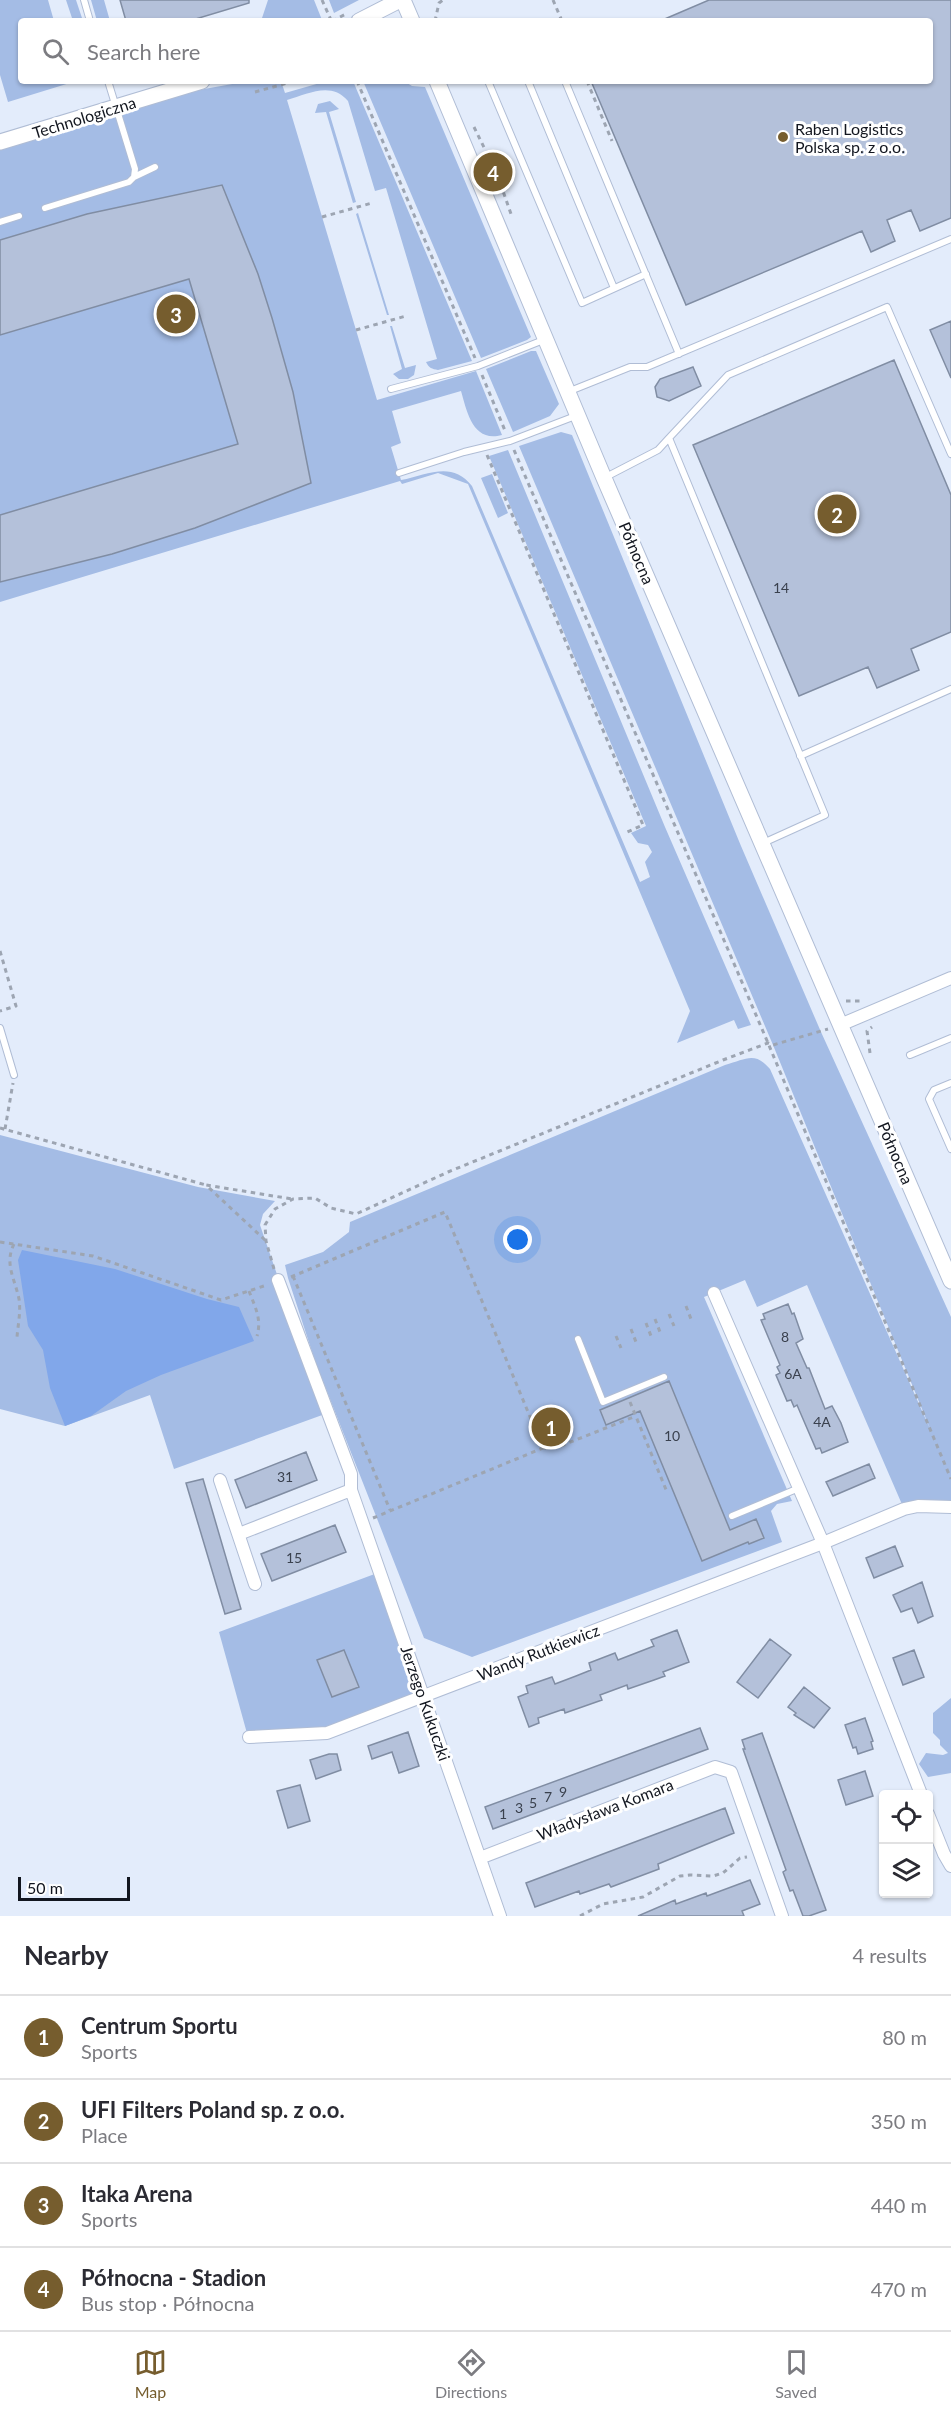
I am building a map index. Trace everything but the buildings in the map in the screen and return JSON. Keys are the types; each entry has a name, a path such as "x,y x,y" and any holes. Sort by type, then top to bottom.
{"street":[{"path":"365,18 402,0 411,18"},
{"name":"Technologiczna","path":"0,142 192,84"},
{"name":"Północna","path":"438,84 604,478 951,1281"},
{"path":"840,1024 951,978"},
{"name":"Jerzego Kukuczki","path":"278,1280 351,1474 351,1490 500,1916"},
{"path":"714,1293 823,1543 919,1790"},
{"path":"220,1480 255,1584"},
{"path":"239,1534 351,1490"},
{"name":"Wandy Rutkiewicz","path":"249,1737 327,1733 823,1543 904,1509 918,1506 951,1506"},
{"name":"Władysława Komara","path":"480,1858 716,1767 731,1772 760,1855"},
{"path":"933,1827 951,1866"},
{"path":"760,1855 782,1916"}],"lane":[{"path":"84,0 89,18"},
{"path":"109,84 135,169 134,177"},
{"path":"489,84 582,303 646,274"},
{"path":"529,84 614,288"},
{"path":"566,84 679,354"},
{"path":"45,208 129,182 154,167"},
{"path":"0,222 19,216"},
{"path":"569,392 630,367 647,367 951,239"},
{"path":"604,478 658,450 728,375 887,307 951,454"},
{"path":"391,389 478,366 547,339"},
{"path":"399,473 510,441 579,415"},
{"path":"669,438 825,815 763,843"},
{"path":"801,756 951,689"},
{"path":"0,1028 14,1075"},
{"path":"910,1055 951,1038"},
{"path":"951,1083 934,1090 929,1099 951,1149"},
{"path":"578,1339 603,1402 664,1377"},
{"path":"732,1516 799,1488"}],"path":[{"path":"322,0 330,18"},
{"path":"436,18 439,3 443,0"},
{"path":"553,0 561,18"},
{"path":"255,92 284,84"},
{"path":"358,84 768,1043 951,1479"},
{"path":"588,84 612,141"},
{"path":"322,217 372,203"},
{"path":"356,330 406,316"},
{"path":"484,447 643,825 625,832"},
{"path":"0,951 16,1006 0,1011"},
{"path":"14,1075 2,1129 206,1185 293,1199 315,1198 330,1208 356,1214 459,1168 768,1043 773,1045 821,1032 840,1024"},
{"path":"206,1185 266,1240"},
{"path":"278,1280 266,1240 265,1225 275,1209 293,1199"},
{"path":"0,1242 93,1257 221,1300 293,1276 445,1212 543,1448"},
{"path":"14,1244 9,1253 9,1265 19,1299 17,1337"},
{"path":"293,1276 390,1510"},
{"path":"249,1292 259,1316 257,1336"},
{"path":"686,1306 691,1319"},
{"path":"669,1314 674,1326"},
{"path":"655,1319 660,1332"},
{"path":"646,1323 651,1335"},
{"path":"631,1329 636,1342"},
{"path":"615,1336 621,1348"},
{"path":"626,1392 667,1492"},
{"path":"363,1522 543,1448 558,1447 636,1416"},
{"path":"580,1916 603,1904 643,1897 680,1876 723,1874 740,1858 760,1855"}],"shaded area":[{"path":"0,0 48,0 53,18 18,18 18,84 66,84 8,102 0,75"},
{"path":"66,0 76,0 82,18 72,18"},
{"path":"91,0 104,0 109,18 96,18"},
{"path":"268,0 314,0 321,18 262,18"},
{"path":"329,0 359,0 334,13"},
{"path":"232,84 282,84 285,93 316,84 354,84 472,361 438,370 428,366 426,362 437,359 386,188 375,191 348,101 341,95 327,90 311,92 287,100 377,400 476,371 502,435 492,436 478,430 469,416 461,391 392,411 401,443 391,447 401,480 448,471 464,478 472,486 640,882 650,877 645,862 652,852 648,845 638,843 631,833 646,826 489,456 508,450 665,827 751,1025 738,1029 734,1020 677,1043 690,1011 468,484 438,473 402,484 400,481 0,602 0,148 193,91"},
{"path":"364,84 409,84 425,87 531,337 481,358"},
{"path":"330,101 339,109 329,112 356,202 353,203 326,112 315,113 318,104"},
{"path":"358,213 389,315 387,315 356,214"},
{"path":"390,326 392,326 405,368 416,365 414,375 408,379 399,379 393,374 402,369"},
{"path":"536,351 559,404 550,416 513,432 486,369"},
{"path":"561,432 572,435 741,846 821,1032 951,1317 951,1507 904,1509 807,1285 757,1307 745,1280 704,1297 792,1501 777,1504 771,1511 782,1542 472,1657 424,1638 315,1361 288,1278 285,1265 323,1252 349,1232 350,1222 725,1065 755,1058 765,1063 770,1069 931,1431 773,1045 519,446"},
{"path":"492,474 508,513 498,518 481,478"},
{"path":"0,1135 198,1187 275,1201 263,1214 260,1225 325,1414 174,1469 150,1395 65,1426 0,1409"},
{"path":"22,1250 115,1269 239,1307 254,1341 161,1375 126,1391 91,1416 65,1426 50,1388 43,1350 28,1326 18,1260"},
{"path":"380,1572 424,1696 327,1733 248,1737 219,1632"},
{"path":"951,1698 951,1773 928,1777 919,1764 926,1753 943,1755 948,1753 933,1733 933,1713"}],"place":[{"name":"Raben Logistics Polska sp. z o.o.","path":"783,137"},
{"name":"Północna - Stadion","path":"493,172"},
{"name":"Itaka Arena","path":"176,314"},
{"name":"UFI Filters Poland sp. z o.o.","path":"837,514"},
{"name":"Centrum Sportu","path":"551,1427"}]}
